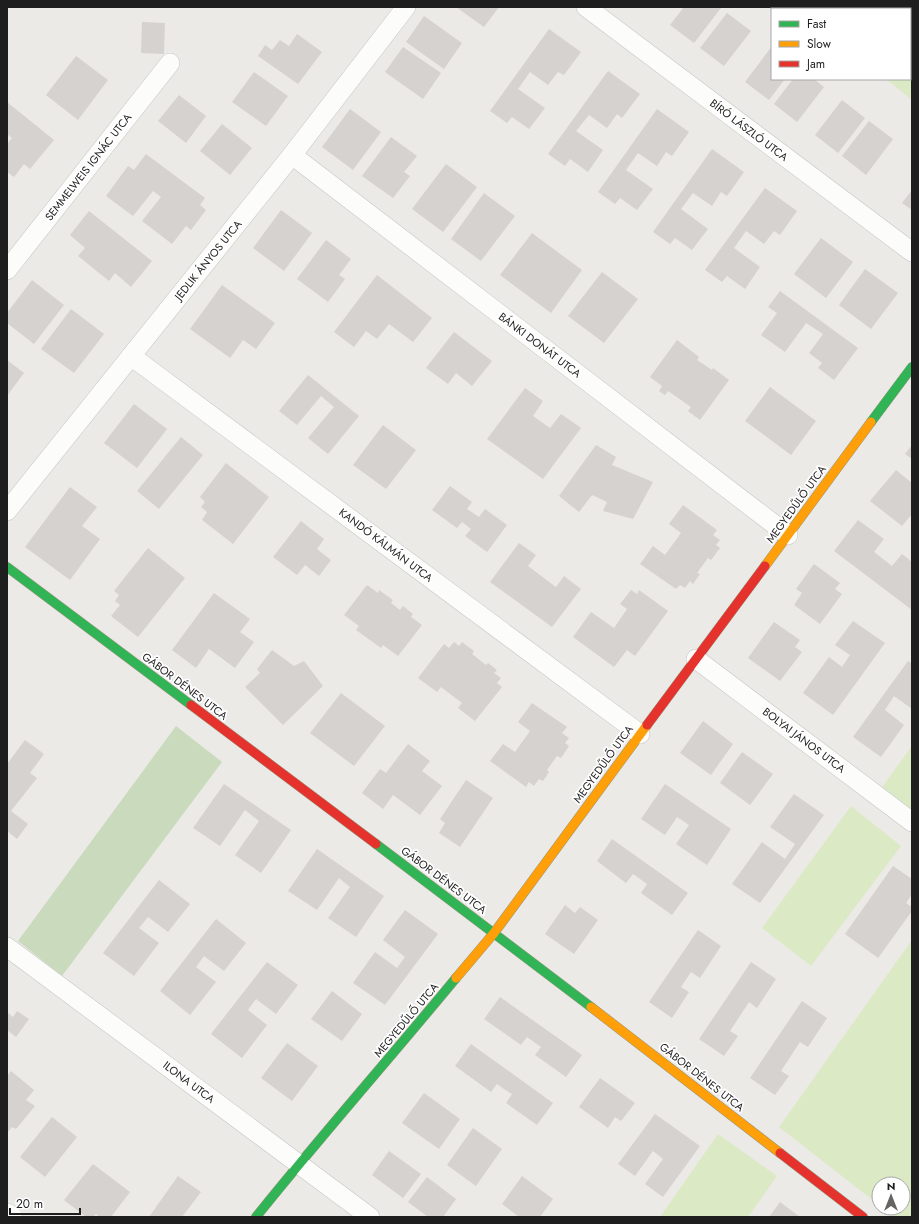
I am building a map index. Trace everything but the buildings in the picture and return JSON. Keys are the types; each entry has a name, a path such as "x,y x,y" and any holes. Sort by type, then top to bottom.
{"street":[{"name":"JEDLIK ÁNYOS UTCA","path":"7,511 292,155 406,7"},
{"name":"BÍRÓ LÁSZLÓ UTCA","path":"586,7 912,252"},
{"name":"SEMMELWEIS IGNÁC UTCA","path":"7,270 170,63"},
{"name":"BÁNKI DONÁT UTCA","path":"292,155 788,535"},
{"name":"KANDÓ KÁLMÁN UTCA","path":"131,356 640,734"},
{"name":"MEGYEDŰLŐ UTCA","path":"256,1217 494,933 912,367"},
{"name":"GÁBOR DÉNES UTCA","path":"7,567 494,933 864,1217"},
{"name":"BOLYAI JÁNOS UTCA","path":"696,659 912,822"},
{"name":"ILONA UTCA","path":"7,947 370,1217"},
{"path":"7,1213 13,1217"}],"green space":[{"path":"797,7 878,8 798,8"},
{"path":"911,33 912,34 912,100 887,80 911,80"},
{"path":"176,726 222,762 62,976 18,941"},
{"path":"912,746 912,810 882,787"},
{"path":"851,806 901,846 811,966 762,928"},
{"path":"912,940 912,1217 894,1216 911,1216 911,1176 871,1176 871,1199 779,1127"},
{"path":"718,1134 777,1176 748,1217 660,1217"}],"traffic: fast":[{"path":"871,422 912,367"},
{"path":"7,567 191,705"},
{"path":"376,844 591,1007"},
{"path":"256,1217 456,978"}],"traffic: slow":[{"path":"765,566 871,422"},
{"path":"456,978 494,933 647,725"},
{"path":"591,1007 780,1153"}],"traffic: jam":[{"path":"647,725 765,566"},
{"path":"191,705 376,844"},
{"path":"780,1153 863,1217"}]}
